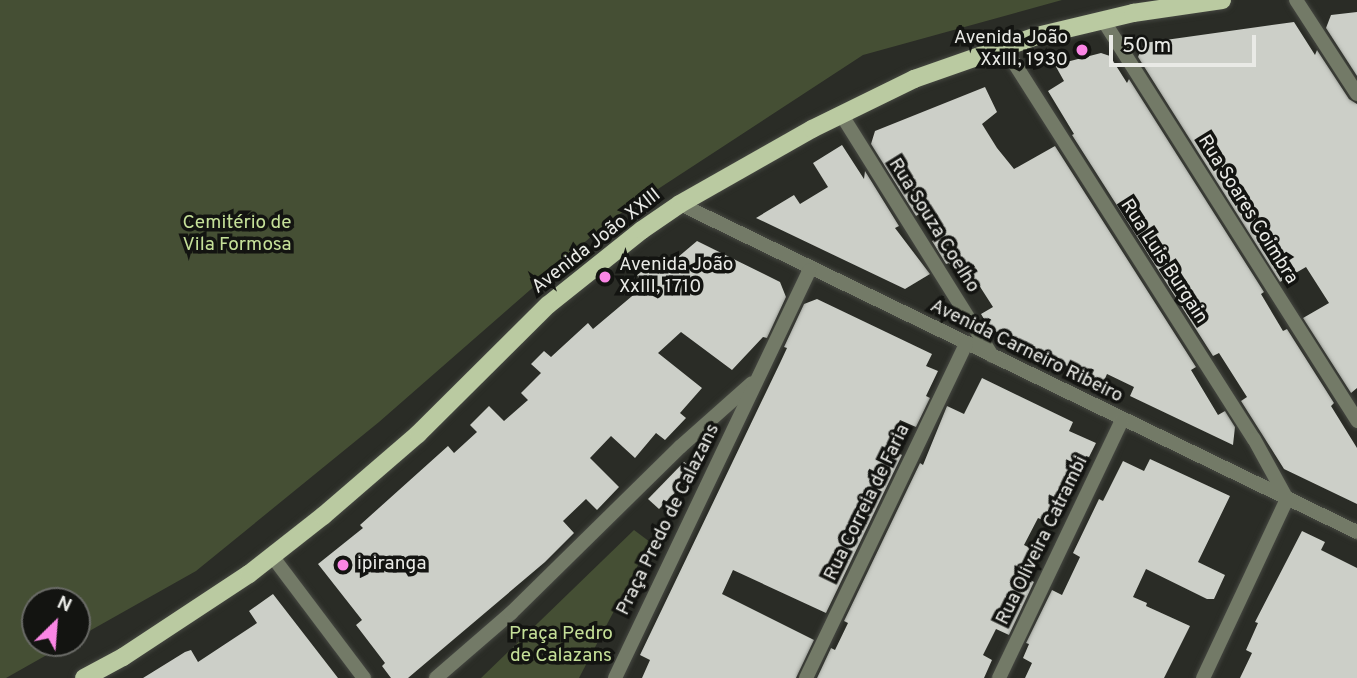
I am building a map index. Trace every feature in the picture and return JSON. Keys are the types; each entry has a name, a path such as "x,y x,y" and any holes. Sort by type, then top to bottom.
{"main road":[{"name":"Avenida João XXIII","path":"84,678 122,657 272,556 418,434 548,305 642,230 680,204 842,114 914,79 1004,47 1103,20 1177,5 1222,0"}],"street":[{"path":"1296,0 1357,94"},
{"name":"Rua Soares Coimbra","path":"1103,20 1357,421"},
{"name":"Rua Luis Burgain","path":"1004,47 1254,439 1287,499"},
{"name":"Rua Souza Coelho","path":"842,114 992,357"},
{"name":"Avenida Carneiro Ribeiro","path":"680,204 810,270 1357,532"},
{"name":"Praça Predo de Calazans","path":"615,678 810,270"},
{"name":"Rua Correia de Faria","path":"806,678 966,344"},
{"path":"436,678 520,604 680,447 759,378"},
{"name":"Rua Oliveira Catrambi","path":"999,678 1122,420"},
{"path":"1203,678 1287,499"},
{"path":"272,556 365,678"}],"green space":[{"name":"Cemitério de Vila Formosa","path":"0,0 1062,0 863,55 609,221 379,422 196,571 91,630 91,587 21,587 21,657 43,657 6,678 0,678"},
{"name":"Praça Pedro de Calazans","path":"634,530 650,542 579,678 481,678"}],"building":[{"path":"1357,12 1357,76 1326,28 1331,15"},
{"path":"1294,22 1315,55 1317,50 1349,99 1357,104 1357,388 1351,393 1303,318 1329,303 1306,267 1280,282 1138,57 1144,43"},
{"path":"1101,53 1110,56 1127,83 1129,79 1264,292 1261,294 1283,331 1287,329 1334,403 1331,406 1357,448 1357,504 1284,469 1241,401 1247,397 1219,353 1213,356 1072,135 1074,134 1048,91 1064,81 1055,65"},
{"path":"985,87 997,112 982,124 997,148 1014,169 1055,146 1196,367 1191,370 1218,415 1225,411 1235,427 1233,445 1130,396 1134,387 1107,374 1103,383 999,334 987,324 981,314 993,307 977,282 965,289 932,241 942,235 925,210 916,216 871,144 875,131"},
{"path":"842,145 864,179 865,171 899,226 895,228 930,274 905,289 756,218 794,195 800,204 828,187 813,163"},
{"path":"697,241 780,282 786,297 767,338 763,337 732,370 681,332 658,353 702,388 680,413 686,418 665,440 656,433 635,458 611,436 590,458 619,487 597,510 586,499 563,521 574,533 545,562 408,678 391,678 382,666 385,663 356,625 362,620 318,564 363,528 360,525 448,446 454,453 477,432 470,425 489,406 504,421 528,400 521,393 541,373 531,364 544,351 551,357 588,323 593,329 644,286 637,275 652,264 658,274"},
{"path":"817,299 932,354 926,366 938,371 926,396 930,398 916,427 900,420 887,447 902,455 826,613 733,570 722,594 814,640 796,678 642,678 650,660 640,655 780,363 787,348 784,347 804,304"},
{"path":"982,378 1073,422 1069,431 1096,443 1089,457 1086,456 1065,499 1059,496 1047,522 1038,518 1024,545 1030,548 1018,573 1034,582 1009,635 996,629 983,655 992,660 984,678 817,678 831,648 835,650 848,623 844,621 920,463 923,465 947,406 964,414"},
{"path":"1150,459 1230,496 1198,562 1225,575 1214,599 1207,599 1146,569 1133,597 1147,603 1146,606 1190,626 1164,678 1025,678 1032,663 1023,658 1029,644 1026,643 1052,590 1062,595 1080,557 1073,553 1099,499 1103,501 1123,461 1144,471"},
{"path":"684,462 696,471 659,509 648,499"},
{"path":"1302,531 1325,542 1321,550 1357,568 1357,678 1240,678 1252,653 1246,650 1258,623 1255,622"},
{"path":"273,594 338,678 143,678 191,650 198,662 257,623 249,611"}],"place":[{"name":"Avenida João XxIII, 1930","path":"1082,50"},
{"name":"Avenida João XxIII, 1710","path":"605,277"},
{"name":"ipiranga","path":"343,565"}]}
